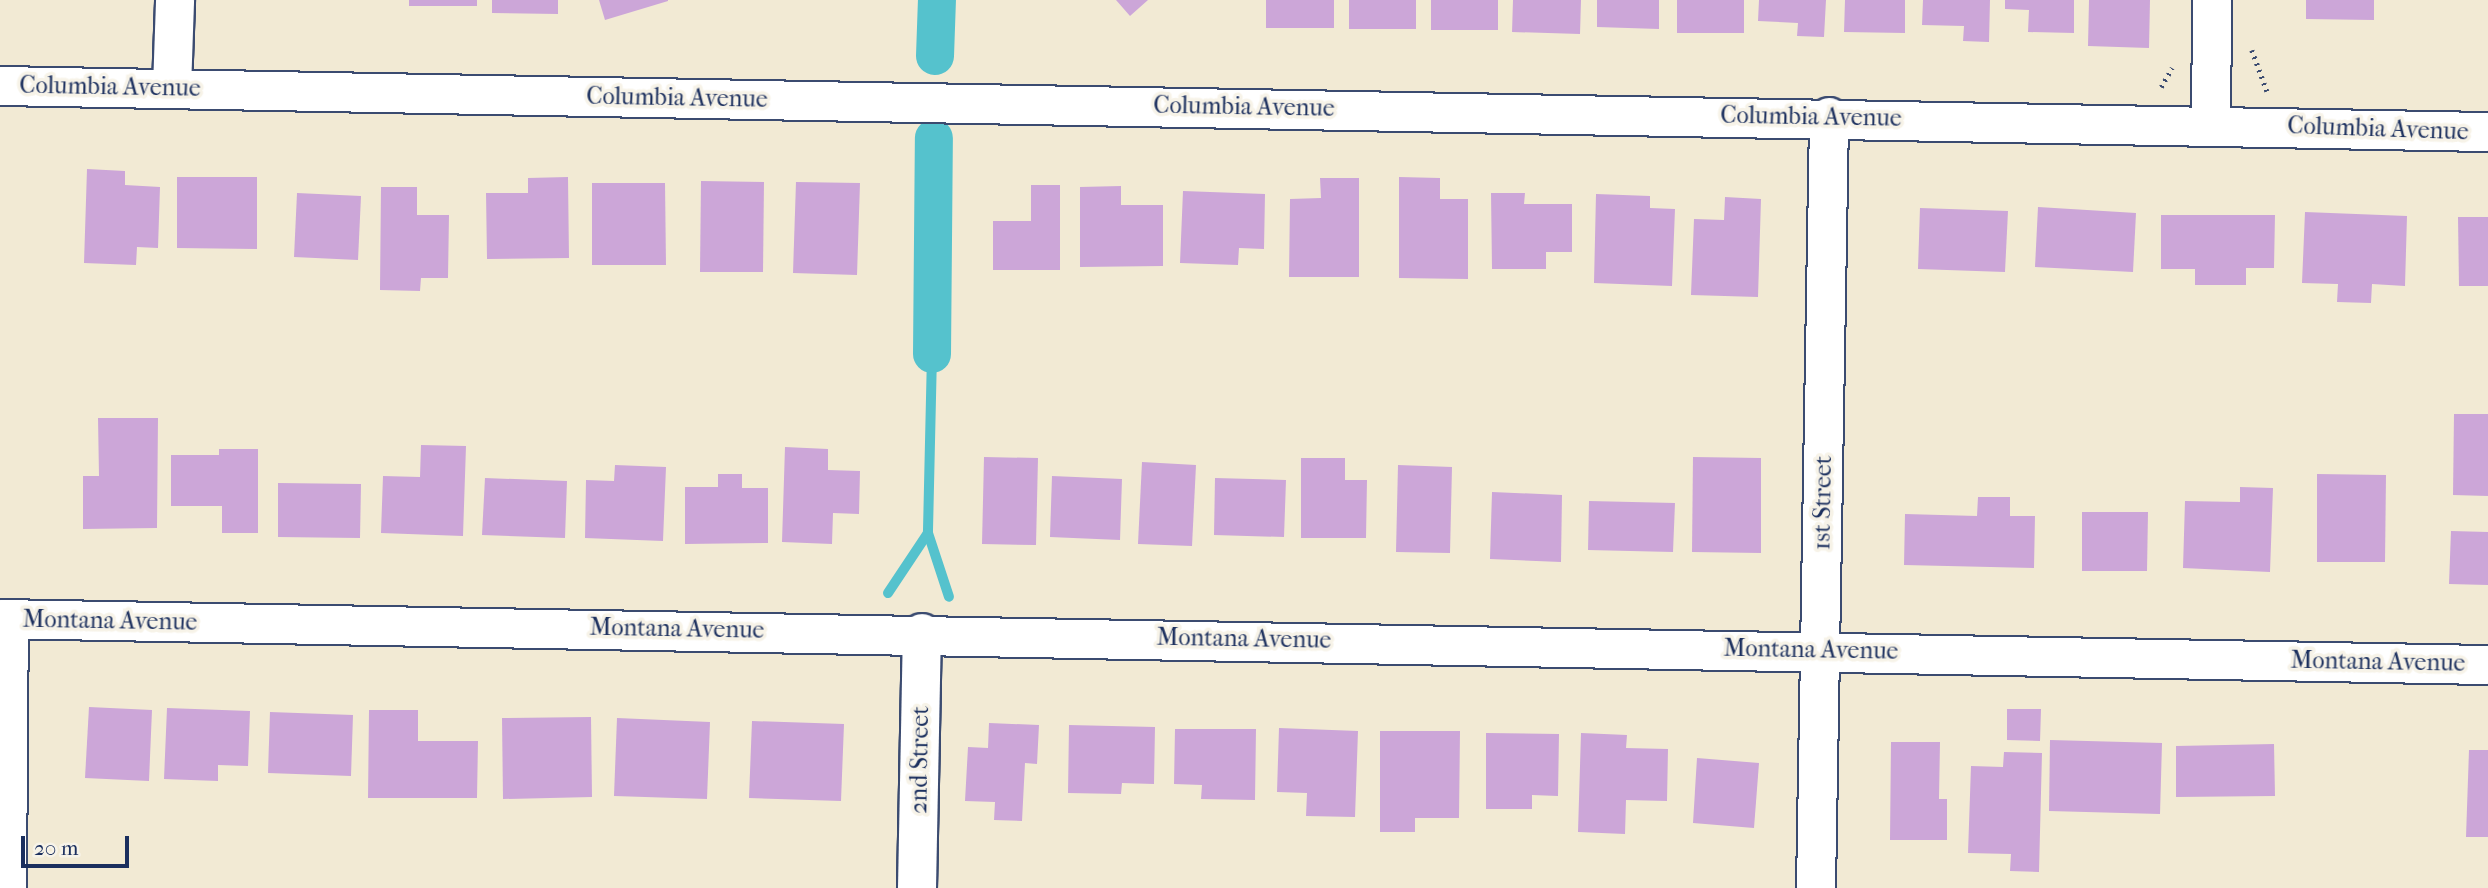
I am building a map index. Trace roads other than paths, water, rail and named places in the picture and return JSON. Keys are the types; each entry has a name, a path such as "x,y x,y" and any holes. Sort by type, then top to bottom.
{"street":[{"path":"172,88 175,0"},
{"path":"2211,125 2212,0"},
{"name":"Columbia Avenue","path":"0,86 1829,117 2488,132"},
{"name":"1st Street","path":"1816,888 1829,117"},
{"path":"4,619 7,888"},
{"name":"Montana Avenue","path":"4,619 922,633 2488,665"},
{"name":"2nd Street","path":"917,888 922,633"}],"waterway":[{"path":"935,56 937,0"},
{"path":"932,354 934,138"},
{"path":"932,354 928,533 949,597"},
{"path":"888,593 928,533"}]}
